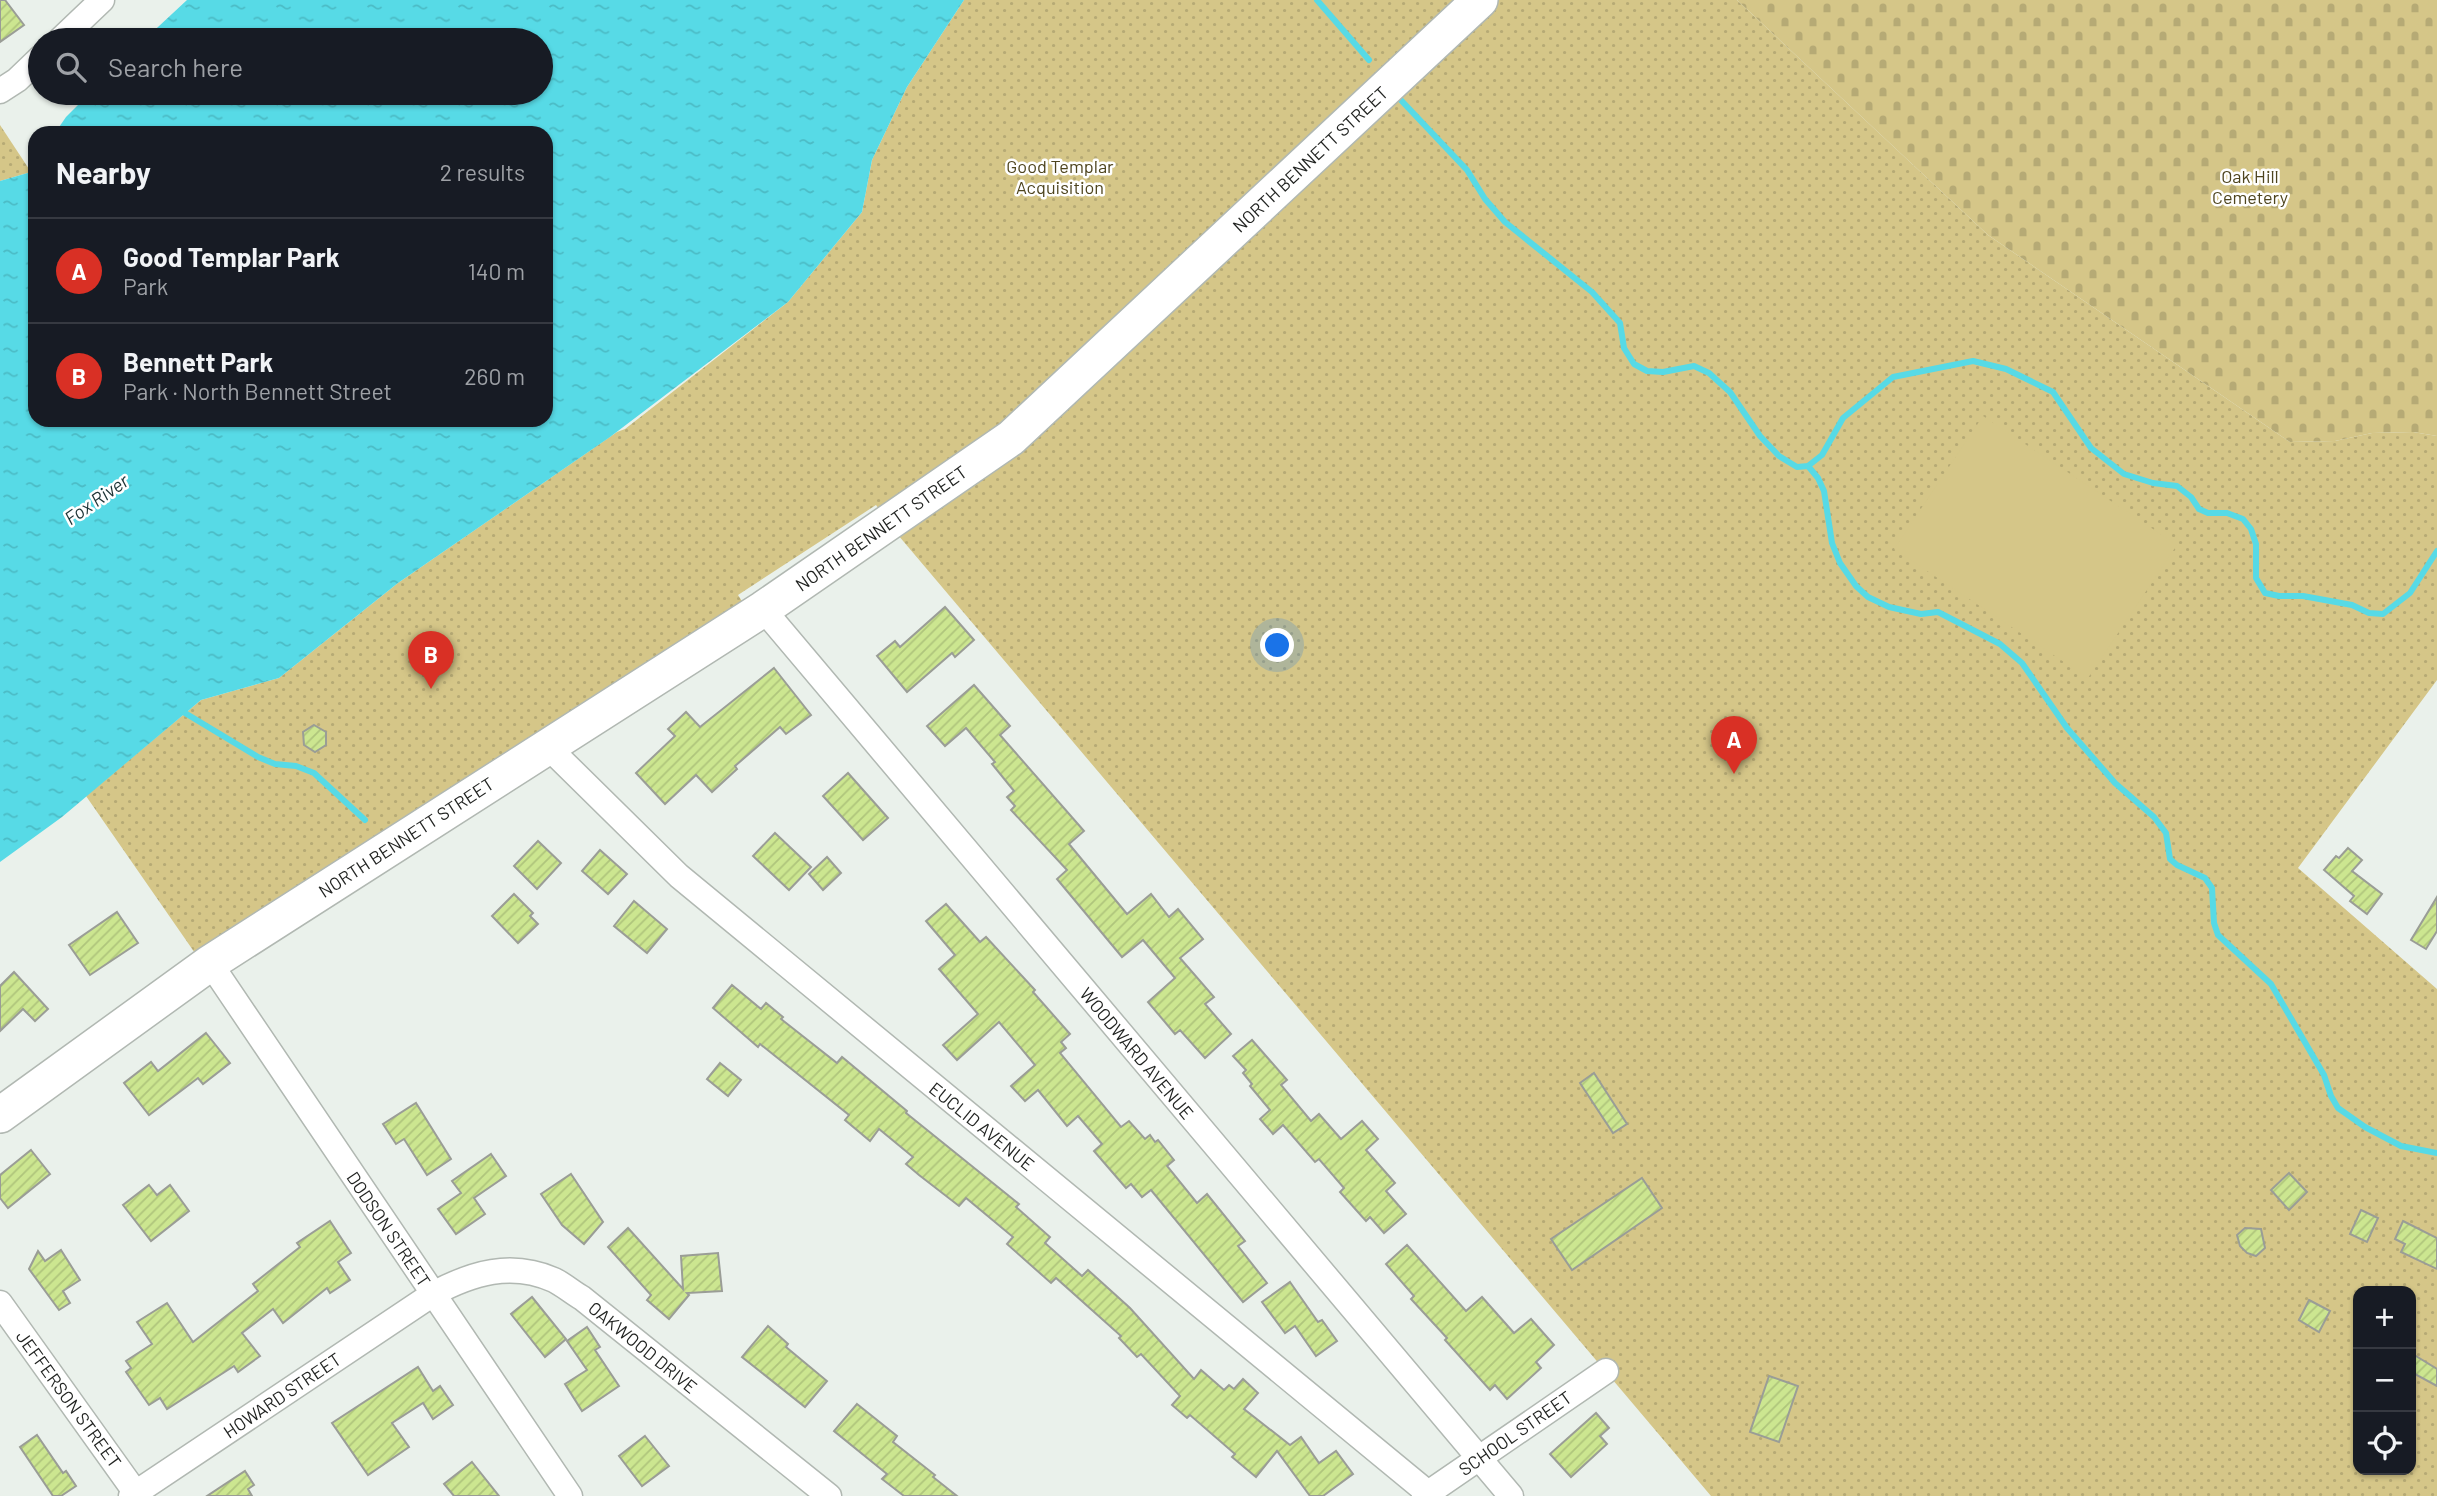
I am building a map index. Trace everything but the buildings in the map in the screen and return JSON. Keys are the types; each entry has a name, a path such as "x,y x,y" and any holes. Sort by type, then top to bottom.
{"main road":[{"name":"NORTH BENNETT STREET","path":"0,1115 210,962 763,609 1011,438 1480,0"}],"street":[{"path":"73,28 102,0"},
{"path":"0,91 28,69"},
{"name":"WOODWARD AVENUE","path":"763,609 1511,1496"},
{"name":"EUCLID AVENUE","path":"548,747 679,876 1426,1495"},
{"name":"DODSON STREET","path":"210,962 569,1496"},
{"name":"OAKWOOD DRIVE","path":"433,1294 460,1280 489,1271 523,1272 555,1280 582,1298 829,1496"},
{"name":"HOWARD STREET","path":"135,1495 433,1294"},
{"name":"JEFFERSON STREET","path":"0,1303 135,1495"},
{"name":"SCHOOL STREET","path":"1426,1495 1606,1371"}],"green space":[{"name":"Good Templar Acquisition","path":"964,0 1737,0 1988,235 2290,442 2335,441 2372,433 2413,432 2437,436 2437,680 2298,868 2437,989 2437,1496 1711,1496 898,535 876,505 738,595 747,609 197,956 86,796 201,700 279,678 398,583 625,429 788,302 862,212 872,160 907,87"},
{"name":"Oak Hill Cemetery","path":"1737,0 2437,0 2437,436 2413,432 2372,433 2335,441 2290,442 1988,235"},
{"path":"0,125 28,167 28,173 0,181"},
{"path":"1983,416 2177,545 2088,678 1894,549"}],"water":[{"name":"Fox River","path":"187,0 964,0 907,87 872,160 862,212 788,302 610,437 398,583 279,678 201,700 62,817 0,862 0,181 28,173 28,427 553,427 553,126 60,126 78,105 553,105 553,28 157,28"}],"waterway":[{"path":"1317,0 1369,60"},
{"path":"1398,97 1467,170 1485,199 1505,222 1592,292 1620,323 1624,348 1634,364 1647,371 1663,372 1694,366 1709,373 1730,392 1760,436 1779,456 1797,467 1808,466 1822,455 1843,418 1893,377 1973,361 2006,369 2053,392 2091,448 2124,474 2153,483 2177,486 2191,497 2199,509 2208,513 2227,513 2243,519 2251,529 2256,544 2256,578 2265,593 2303,596 2383,614 2410,593 2437,551"},
{"path":"1808,466 1824,491 1832,543 1840,563 1856,586 1868,597 1889,607 1921,614 1938,612 2000,644 2022,663 2067,728 2115,783 2154,817 2166,833 2170,859 2205,878 2212,888 2214,923 2218,935 2271,984 2324,1075 2338,1108 2365,1127 2401,1146 2437,1153"},
{"path":"185,713 258,757 314,773 365,820"}],"place":[{"name":"Bennett Park","path":"431,689"},
{"name":"Good Templar Park","path":"1734,774"}]}
